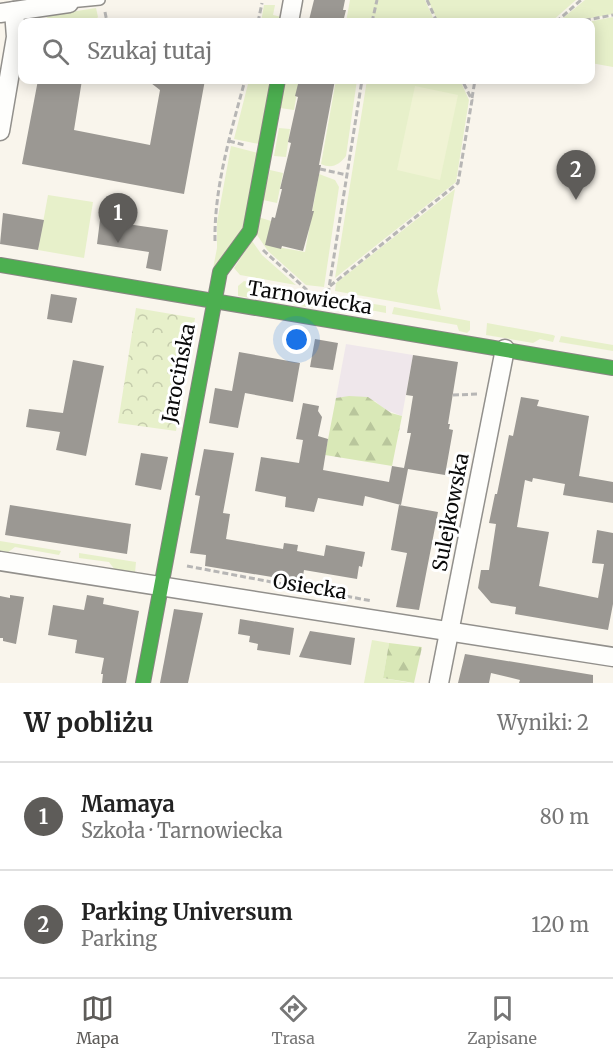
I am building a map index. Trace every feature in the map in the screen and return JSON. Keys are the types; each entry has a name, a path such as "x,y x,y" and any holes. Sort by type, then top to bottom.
{"street":[{"path":"290,18 293,0"},
{"path":"0,131 15,45 7,12 70,2"},
{"name":"Jarocińska","path":"143,683 220,272 250,231 277,84"},
{"name":"Tarnowiecka","path":"0,265 613,368"},
{"name":"Sulejkowska","path":"439,683 505,349"},
{"name":"Osiecka","path":"0,561 613,657"}],"lane":[{"path":"70,2 102,3"}],"path":[{"path":"373,18 376,0"},
{"path":"427,0 435,18"},
{"path":"561,18 581,0"},
{"path":"102,3 106,18"},
{"path":"259,18 262,3"},
{"path":"595,18 613,15"},
{"path":"213,250 214,222 229,141 244,84"},
{"path":"328,294 361,84"},
{"path":"464,84 472,100"},
{"path":"330,286 458,183 475,84"},
{"path":"320,169 347,176"},
{"path":"250,231 264,252 307,290"},
{"path":"453,395 468,393 483,395"},
{"path":"190,567 368,599 377,603"}],"shaded area":[{"path":"346,344 413,355 402,416 384,409 375,401 336,398"}],"green space":[{"path":"350,0 425,0 433,18 347,18"},
{"path":"428,0 576,0 556,18 436,18"},
{"path":"585,0 613,0 613,14 592,18 563,18"},
{"path":"264,5 275,5 273,15 282,17 282,18 262,18"},
{"path":"96,8 98,17 46,18 51,15"},
{"path":"613,17 613,67 595,64 595,21"},
{"path":"248,84 270,84 259,144 234,139"},
{"path":"283,84 298,84 294,110 280,108"},
{"path":"335,84 356,84 346,156 338,164 332,166 321,164"},
{"path":"366,84 462,84 469,100 456,182 335,278"},
{"path":"415,86 458,95 440,180 397,170"},
{"path":"279,128 290,129 286,157 274,156"},
{"path":"231,146 258,153 244,228 212,274 217,248 217,222"},
{"path":"270,170 283,173 277,203 263,200"},
{"path":"319,174 335,180 339,187 324,287 306,285 268,251 255,232 258,217 271,221 267,245 305,252"},
{"path":"455,189 437,291 441,310 335,291 336,283"},
{"path":"48,195 93,202 84,258 38,250"},
{"path":"252,241 262,255 296,285 240,275 234,268"},
{"path":"244,281 323,296 322,302 312,308 238,296 238,286"},
{"path":"332,297 386,306 386,313 332,303"},
{"path":"394,307 470,321 470,330 467,333 459,331 457,325 392,314"},
{"path":"136,308 195,318 176,431 118,423"},
{"path":"487,323 555,336 553,342 540,339 533,343 486,335"},
{"path":"561,336 613,345 613,351 559,342"},
{"path":"368,397 391,413 402,416 392,466 325,455 336,398"},
{"path":"0,541 61,551 59,555 15,547 7,553 0,551"},
{"path":"79,553 136,562 135,573 115,570 109,562 79,558"},
{"path":"372,640 389,643 383,678 411,683 364,683"},
{"path":"389,643 422,647 414,683 383,678"}],"building":[{"path":"314,0 345,0 344,18 310,18"},
{"path":"37,84 81,84 74,130 150,145 160,90 152,84 204,84 184,194 22,164"},
{"path":"298,84 334,84 319,165 321,165 312,211 314,211 303,251 265,245 282,189 280,189 291,143 288,142 298,97 295,96"},
{"path":"3,213 44,220 38,250 0,244"},
{"path":"100,220 168,230 161,271 146,268 149,252 97,244"},
{"path":"51,294 77,298 72,323 47,319"},
{"path":"315,339 338,343 333,370 310,367"},
{"path":"239,352 300,363 293,402 245,393 238,428 209,423 215,388 232,391"},
{"path":"413,355 458,362 448,424 450,424 449,429 453,430 445,475 408,469 401,505 365,496 363,506 318,498 314,512 285,507 286,497 255,491 261,457 299,463 303,440 296,439 303,403 319,406 318,411 322,417 318,436 328,439 323,470 389,482 392,466 404,468 411,433 407,433 413,396 406,395"},
{"path":"73,360 104,366 86,456 56,450 60,432 26,427 29,409 63,413"},
{"path":"521,397 539,400 537,406 589,416 579,476 613,482 613,503 563,495 565,484 533,478 532,482 525,480 517,527 549,532 539,586 598,598 604,564 592,563 597,530 613,533 613,604 608,630 515,614 516,607 491,603 478,588 481,570 489,570 496,524 489,523 509,435 513,436"},
{"path":"204,449 234,453 223,513 230,514 226,539 283,549 284,543 298,545 297,551 324,556 326,545 365,552 357,579 304,570 302,582 205,566 206,555 190,553 200,496 195,495"},
{"path":"141,453 168,457 161,490 135,485"},
{"path":"10,505 131,524 127,554 5,535"},
{"path":"399,505 438,512 419,610 396,607 407,553 391,550"},
{"path":"10,595 24,597 16,644 0,638 0,596 10,598"},
{"path":"87,595 104,598 103,604 139,611 126,683 102,683 104,658 75,653 77,640 48,635 53,605 84,610"},
{"path":"174,609 203,613 188,683 160,683"},
{"path":"240,619 294,628 290,655 257,650 258,644 249,642 250,636 238,634"},
{"path":"310,631 355,638 351,665 299,657"},
{"path":"465,654 593,675 593,683 519,683 520,680 491,673 489,683 458,683"}],"traffic: fast":[{"path":"143,683 220,272 250,231 277,84"},
{"path":"0,265 613,368"}],"place":[{"name":"Parking Universum","path":"576,200"},
{"name":"Mamaya","path":"118,243"}]}
